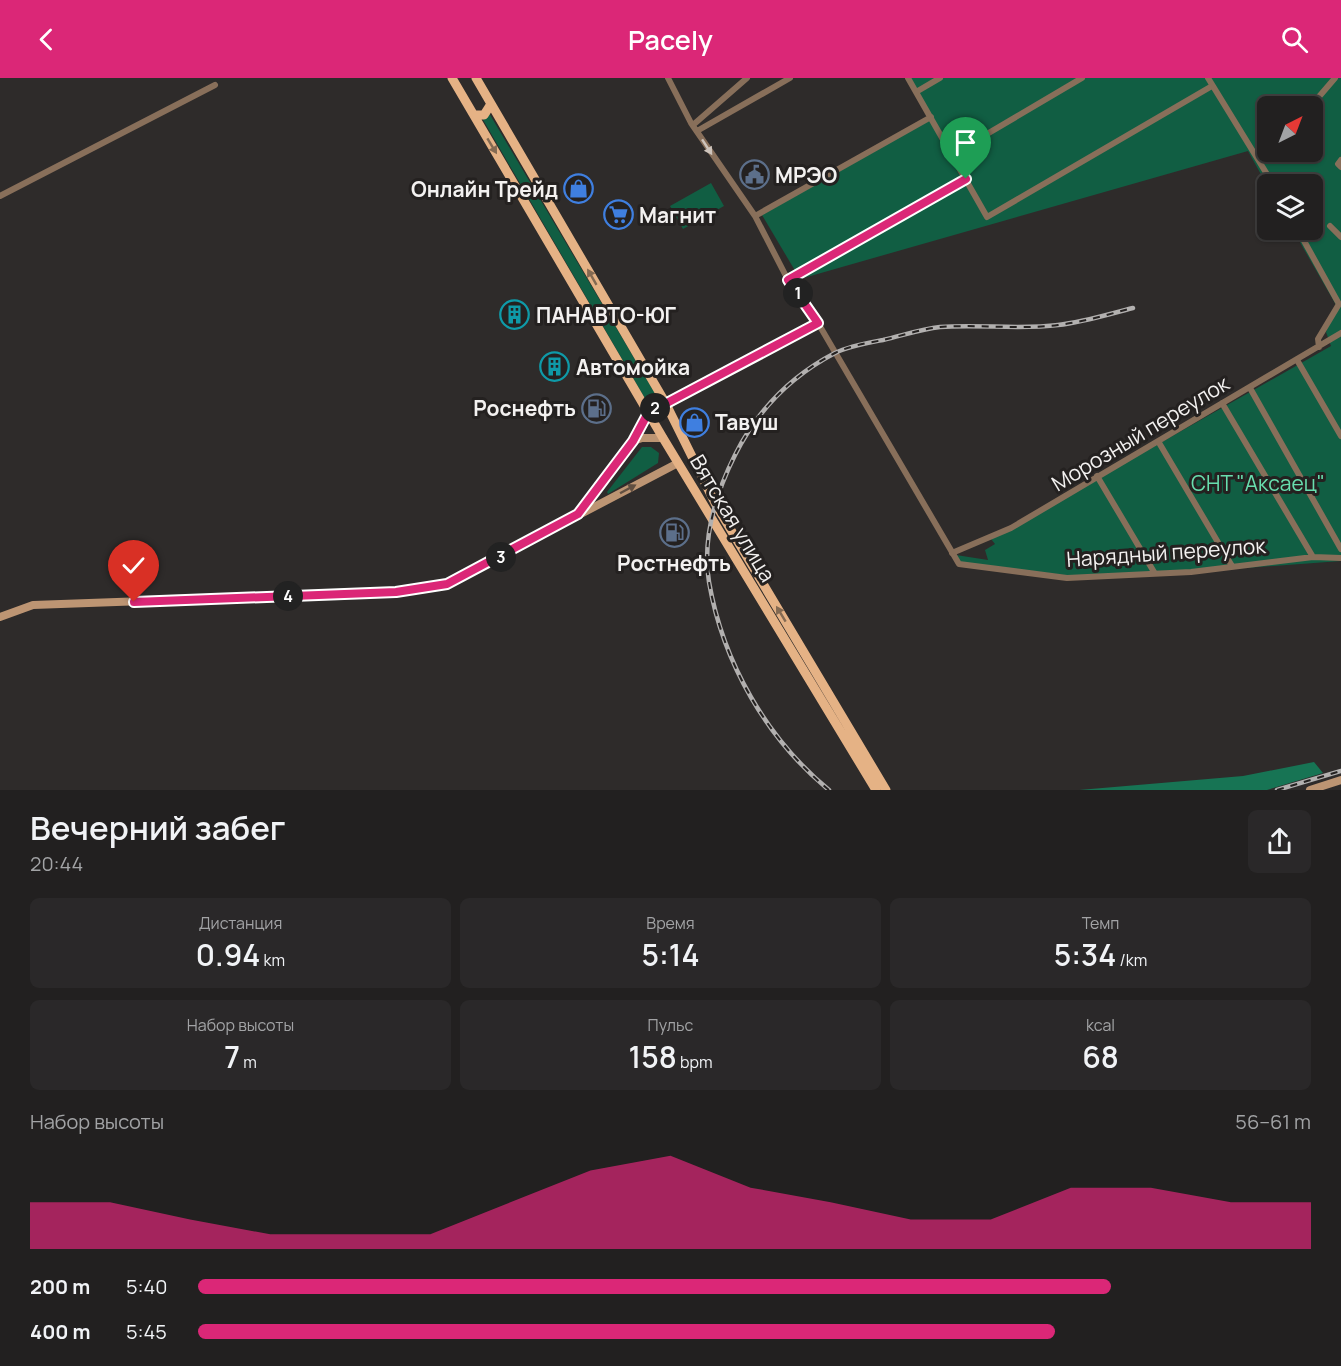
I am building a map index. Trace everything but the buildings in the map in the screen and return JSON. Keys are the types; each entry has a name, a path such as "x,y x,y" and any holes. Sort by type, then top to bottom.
{"main road":[{"name":"Вятская улица","path":"452,78 648,413 876,790"},
{"name":"Вятская улица","path":"476,78 665,402 716,505 886,790"},
{"path":"474,115 484,115 491,104"},
{"path":"578,514 633,441 648,413 665,402"},
{"path":"633,441 642,438 685,440"},
{"path":"0,617 33,605 396,592 423,588 458,578 693,456"},
{"path":"1310,790 1341,780"}],"street":[{"path":"668,78 695,128 755,216 788,280 818,323 952,553"},
{"path":"695,128 747,78"},
{"path":"695,128 790,78"},
{"path":"908,78 987,217 1212,86"},
{"path":"916,92 940,78"},
{"path":"953,154 1082,78"},
{"path":"1208,78 1267,174"},
{"path":"1320,96 1335,78"},
{"path":"0,196 214,85"},
{"path":"755,216 931,117"},
{"path":"788,280 966,179"},
{"path":"1330,226 1341,237"},
{"path":"1304,240 1339,304 1318,339 1319,347"},
{"path":"665,402 818,323"},
{"name":"Морозный переулок","path":"952,553 1011,528 1341,333"},
{"path":"1297,360 1341,436"},
{"path":"1250,388 1341,549"},
{"path":"1222,403 1313,558"},
{"path":"1158,441 1232,566"},
{"path":"1098,476 1154,572"},
{"name":"Нарядный переулок","path":"952,553 959,564 1067,578 1191,572 1313,558 1341,558"}],"green space":[{"name":"СНТ \"Аксаец\"","path":"909,78 1341,78 1341,561 1095,579 960,562 956,555 988,560 985,550 995,544 991,539 1331,346 1326,332 1336,305 1299,240 1323,240 1323,174 1261,174 1248,151 800,279 762,215 932,118"},
{"path":"489,113 656,395 658,401 651,405 647,402 482,118"},
{"path":"711,183 724,206 683,229 670,206"},
{"path":"642,447 651,447 659,453 658,463 608,494 607,492"},
{"path":"1314,762 1323,773 1267,790 1079,790 1243,776"}],"railway":[{"path":"829,790 807,770 767,723 737,670 716,612 707,566 709,533 722,485 744,439 765,409 790,384 819,362 846,348 933,328 1058,325 1133,308"},
{"path":"1277,790 1341,771"}],"place":[{"name":"МРЭО","path":"754,175"},
{"name":"Онлайн Трейд","path":"579,189"},
{"name":"Магнит","path":"618,215"},
{"name":"ПАНАВТО-ЮГ","path":"515,315"},
{"name":"Автомойка","path":"555,367"},
{"name":"Роснефть","path":"597,408"},
{"name":"Тавуш","path":"694,422"},
{"name":"Ростнефть","path":"674,532"}],"route":[{"path":"134,602 396,592 447,584 489,563 578,514 601,487 633,441 648,413 818,323 788,280 966,179"}]}
